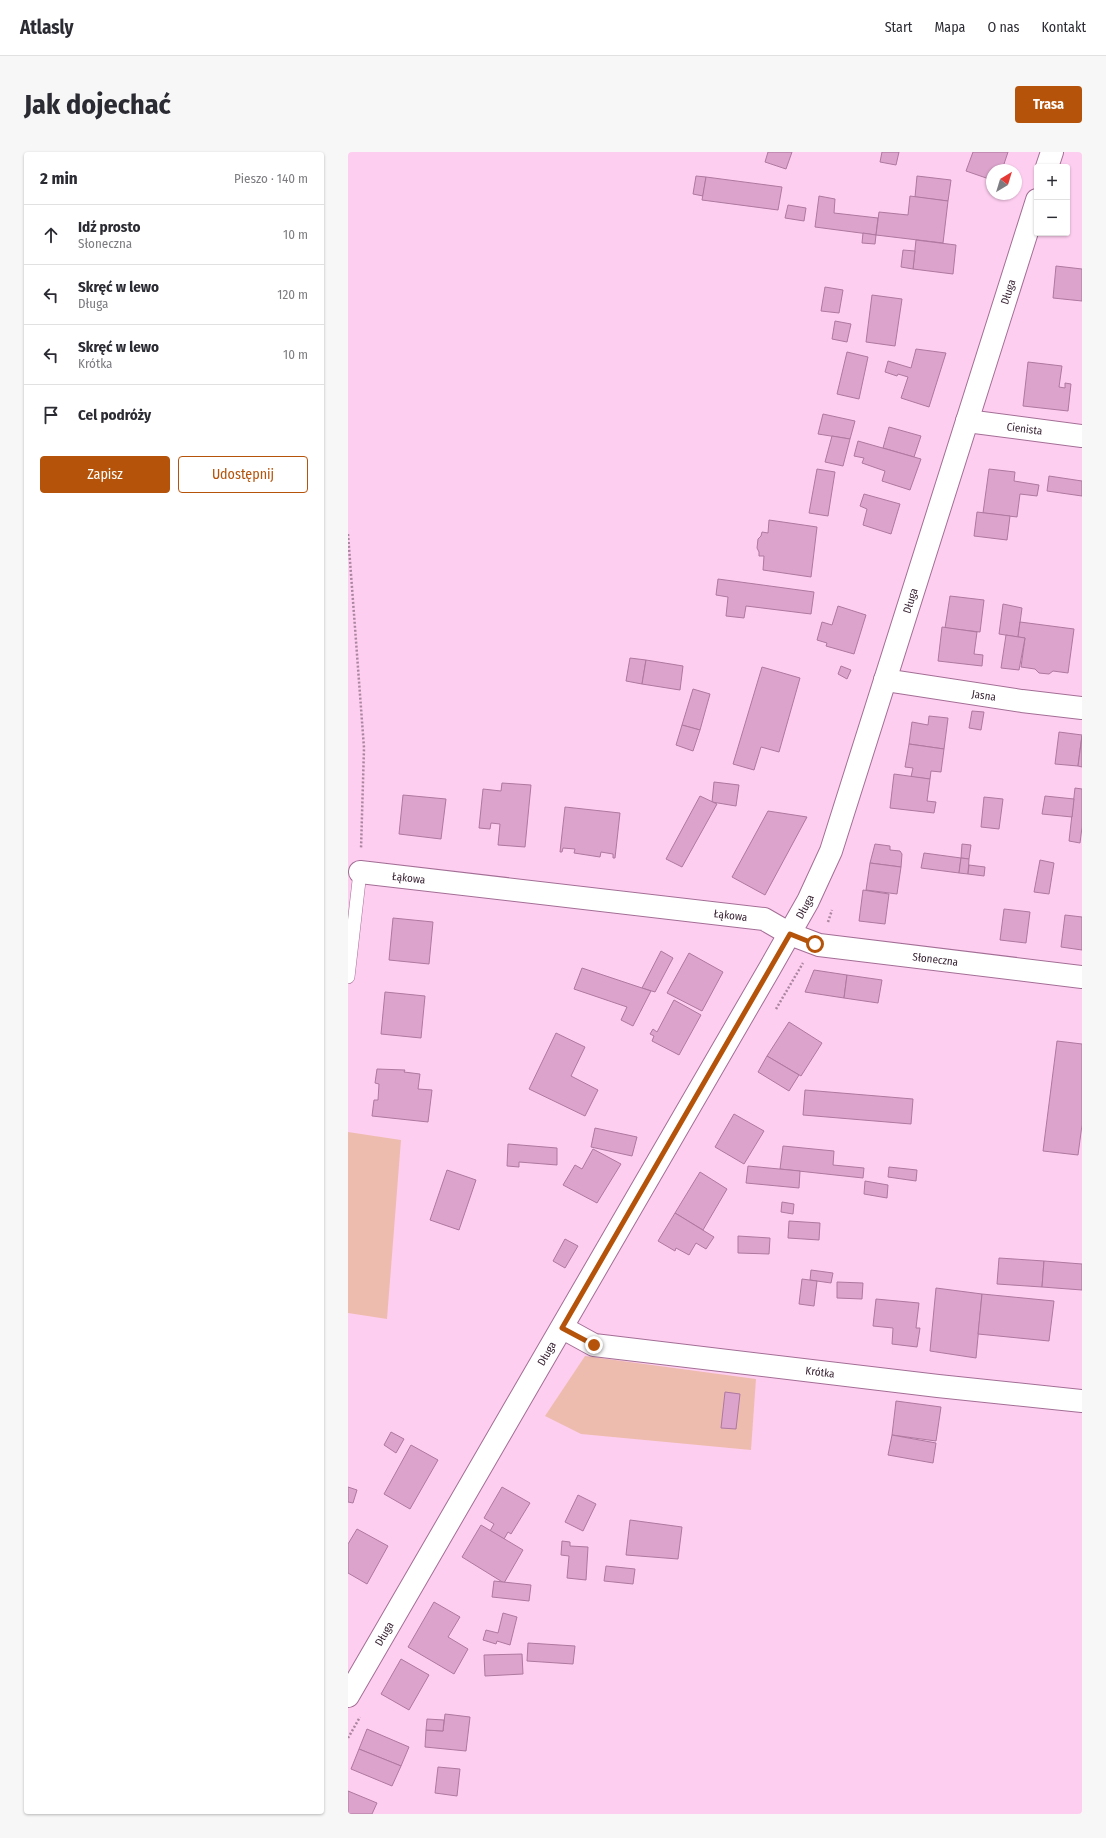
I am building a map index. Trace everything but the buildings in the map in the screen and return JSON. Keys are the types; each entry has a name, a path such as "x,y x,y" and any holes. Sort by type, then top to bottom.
{"street":[{"path":"1048,164 1052,152"},
{"name":"Długa","path":"348,1696 808,902 831,851 1034,209"},
{"name":"Cienista","path":"967,421 1082,436"},
{"name":"Jasna","path":"885,680 1022,701 1082,708"},
{"name":"Łąkowa","path":"360,872 764,919 790,934"},
{"name":"Słoneczna","path":"790,934 819,945 1082,977"},
{"name":"Krótka","path":"562,1328 594,1345 938,1386 1082,1401"}],"lane":[{"path":"348,977 360,872"}],"path":[{"path":"348,534 364,748 360,872"}],"shaded area":[{"path":"348,1132 401,1140 387,1319 348,1313"},
{"path":"585,1356 756,1379 751,1450 581,1434 545,1416"}],"route":[{"path":"594,1345 562,1328 790,934 815,944"}]}
